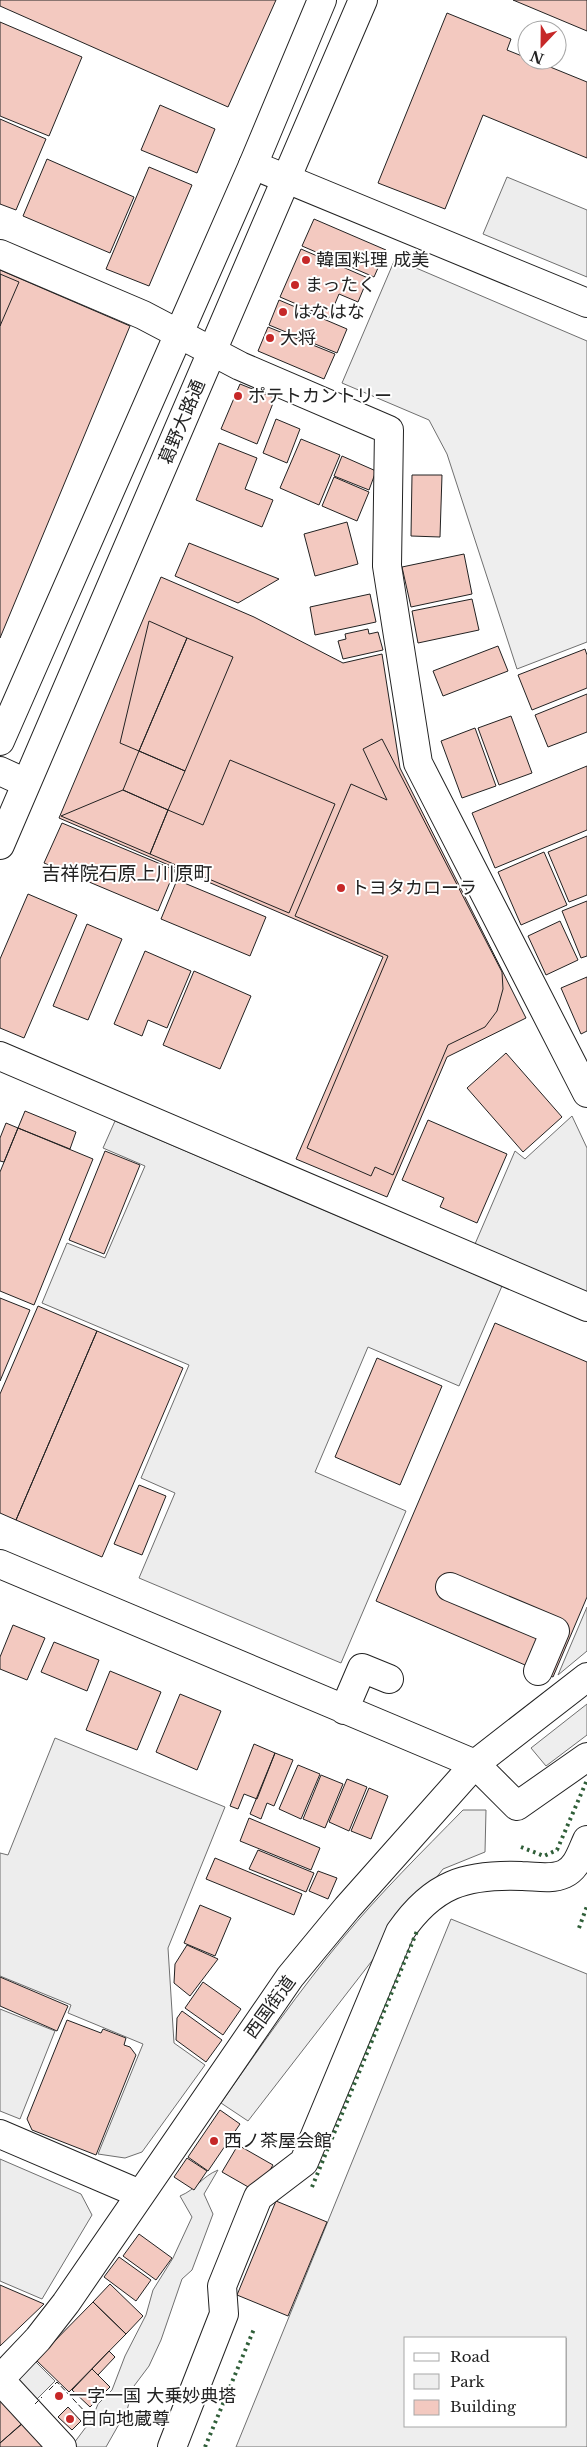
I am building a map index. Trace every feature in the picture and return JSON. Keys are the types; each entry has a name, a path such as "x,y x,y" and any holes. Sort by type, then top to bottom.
{"main road":[{"path":"0,741 253,165 322,0"},
{"name":"葛野大路通","path":"0,845 364,0"},
{"path":"253,165 587,302"},
{"path":"0,254 143,315 240,366 389,430 387,566 418,763 587,1093"},
{"path":"0,771 26,783"},
{"path":"0,1056 587,1307"},
{"path":"0,1564 476,1764 517,1806 587,1756"},
{"path":"450,1587 555,1632 538,1671"},
{"path":"344,1710 362,1668 389,1679"},
{"name":"西国街道","path":"0,2379 38,2339 66,2303 290,1978 347,1908 476,1764 587,1677"},
{"path":"172,2447 224,2314 222,2286 258,2198 304,2162 400,1932 410,1917 430,1898 475,1876 489,1874 552,1877 564,1874 578,1862 587,1840"},
{"path":"0,2134 140,2194"},
{"path":"0,2379 62,2447"}],"green space":[{"path":"395,259 587,341 587,642 517,669 447,454 429,420 342,383"},
{"path":"587,1704 587,1735 546,1766 531,1748"},
{"path":"463,1810 486,1810 485,1852 443,1869 248,2121 221,2103 295,1999 357,1921"},
{"path":"451,1919 587,1974 587,2447 236,2447"},
{"path":"218,2170 204,2194 213,2214 192,2270 182,2279 161,2340 149,2366 134,2386 127,2410 106,2447 71,2447 92,2419 98,2404 112,2390 125,2356 146,2315 153,2290 173,2258 192,2217 180,2196"}],"shaded area":[{"path":"507,177 587,210 587,277 483,234"},
{"path":"572,1116 587,1148 587,1292 475,1244 515,1151 525,1159"},
{"path":"115,1121 502,1286 459,1386 368,1347 315,1472 406,1511 341,1663 139,1578 175,1493 141,1478 189,1365 42,1303 67,1243 105,1258 145,1166 103,1148"},
{"path":"587,1607 587,1651 558,1675"},
{"path":"55,1738 225,1807 168,1948 174,2043 205,2065 142,2152 125,2158 98,2154 143,2044 68,2013 71,2005 0,1976 0,1853 8,1855"},
{"path":"0,2009 55,2031 20,2119 0,2111"},
{"path":"0,2159 81,2194 92,2215 42,2299 0,2281"},
{"path":"35,2361 55,2381 32,2404 12,2384"}],"building":[{"path":"0,0 276,0 228,107 0,6"},
{"path":"513,0 587,0 587,31 567,23 567,20 561,20"},
{"path":"447,13 511,39 507,50 517,54 517,70 558,70 587,82 587,158 483,115 445,209 378,183"},
{"path":"0,22 82,57 49,136 0,116"},
{"path":"160,105 215,129 197,173 141,150"},
{"path":"0,119 46,139 16,210 0,204"},
{"path":"47,159 134,197 110,253 23,216"},
{"path":"149,167 192,185 149,286 106,269"},
{"path":"314,219 386,250 374,277 302,246"},
{"path":"301,249 368,278 358,302 339,294 329,318 280,297"},
{"path":"0,270 130,326 0,638"},
{"path":"0,274 19,282 0,326"},
{"path":"279,300 347,329 337,353 269,325"},
{"path":"268,327 335,354 324,379 258,351"},
{"path":"240,384 275,398 257,444 221,429"},
{"path":"276,419 300,429 287,463 263,453"},
{"path":"301,439 340,455 319,505 280,488"},
{"path":"219,443 257,458 245,489 273,500 262,527 196,500"},
{"path":"342,456 376,471 369,490 334,476"},
{"path":"412,475 442,475 440,537 411,536"},
{"path":"334,477 369,492 357,521 322,506"},
{"path":"347,522 358,564 315,576 304,534"},
{"path":"189,543 279,579 238,603 175,576"},
{"path":"464,554 472,594 411,607 402,567"},
{"name":"トヨタカローラ","path":"161,577 254,617 343,663 382,654 400,768 526,1018 447,1057 387,1197 296,1159 383,957 59,818"},
{"path":"370,594 376,622 315,635 310,607"},
{"path":"472,599 479,630 418,643 412,611"},
{"path":"149,621 187,638 139,751 120,743"},
{"path":"368,629 369,634 378,632 383,650 343,659 338,641 346,639 345,634"},
{"path":"187,638 233,657 185,771 139,751"},
{"path":"498,646 508,671 443,696 433,671"},
{"path":"585,649 587,655 587,688 532,710 518,675"},
{"path":"587,694 587,732 548,747 535,715"},
{"path":"511,716 532,773 499,785 478,728"},
{"path":"475,728 496,786 462,798 441,741"},
{"path":"382,739 502,972 503,989 497,1011 485,1027 448,1045 393,1175 375,1167 371,1176 307,1148 388,956 295,916 351,784 387,800 363,749"},
{"path":"139,751 185,771 168,810 123,790"},
{"path":"230,760 335,804 289,913 150,854 168,810 203,825"},
{"path":"587,766 587,830 495,868 472,813"},
{"path":"123,790 168,810 150,854 61,816"},
{"path":"62,823 175,870 158,911 44,863"},
{"path":"587,836 587,895 569,902 548,852"},
{"path":"544,852 567,905 521,925 498,872"},
{"path":"177,880 266,917 250,956 161,919"},
{"path":"28,894 77,915 24,1038 0,1028 0,959"},
{"path":"587,901 587,956 581,958 562,911"},
{"path":"560,921 578,960 546,975 528,936"},
{"path":"87,924 122,939 88,1020 53,1006"},
{"path":"145,951 191,971 167,1028 148,1020 142,1036 114,1024"},
{"path":"194,971 251,996 220,1069 163,1045"},
{"path":"587,977 587,1031 581,1034 561,988"},
{"path":"506,1053 562,1117 523,1152 467,1088"},
{"path":"25,1111 76,1132 70,1149 18,1128"},
{"path":"428,1120 507,1154 477,1223 440,1207 444,1198 402,1180"},
{"path":"6,1123 18,1128 4,1162 0,1161 0,1138"},
{"path":"18,1128 93,1159 34,1305 0,1291 0,1172"},
{"path":"105,1151 140,1165 104,1254 69,1240"},
{"path":"0,1298 30,1310 0,1381"},
{"path":"38,1306 97,1331 16,1520 0,1513 0,1394"},
{"path":"495,1323 587,1362 587,1597 553,1677 376,1601"},
{"path":"97,1331 183,1368 102,1557 16,1520"},
{"path":"377,1358 442,1386 400,1485 335,1457"},
{"path":"139,1485 166,1496 142,1555 114,1544"},
{"path":"13,1625 45,1638 27,1680 0,1669 0,1657"},
{"path":"54,1642 99,1660 87,1691 41,1672"},
{"path":"110,1671 161,1692 137,1750 86,1730"},
{"path":"180,1694 221,1711 197,1770 156,1752"},
{"path":"254,1744 275,1753 257,1799 244,1794 238,1809 230,1806"},
{"path":"275,1753 293,1760 274,1806 267,1803 261,1819 250,1814"},
{"path":"298,1765 320,1774 301,1819 279,1809"},
{"path":"321,1775 343,1784 325,1828 303,1819"},
{"path":"347,1779 367,1787 349,1831 329,1822"},
{"path":"369,1788 388,1796 371,1839 351,1831"},
{"path":"249,1818 320,1848 311,1870 240,1841"},
{"path":"258,1850 314,1873 306,1892 249,1869"},
{"path":"215,1858 302,1894 294,1915 206,1879"},
{"path":"318,1871 337,1878 328,1899 309,1891"},
{"path":"200,1905 231,1918 215,1956 184,1943"},
{"path":"187,1945 218,1959 190,1996 174,1983 175,1964"},
{"path":"0,1977 68,2006 57,2031 0,2006"},
{"path":"203,1982 241,2009 223,2035 185,2008"},
{"path":"182,2011 222,2040 206,2062 176,2040 177,2018"},
{"path":"67,2020 101,2033 103,2029 126,2038 124,2045 130,2047 136,2055 96,2155 32,2130 27,2119"},
{"name":"西ノ茶屋会館","path":"220,2110 240,2124 208,2171 188,2157"},
{"path":"238,2145 273,2165 257,2192 222,2172"},
{"path":"187,2158 207,2171 194,2190 174,2177"},
{"path":"276,2201 327,2222 288,2316 237,2295"},
{"path":"139,2234 172,2258 156,2280 123,2256"},
{"path":"119,2257 151,2280 136,2301 104,2277"},
{"path":"110,2284 143,2316 126,2334 93,2302"},
{"path":"0,2285 44,2304 0,2346"},
{"path":"93,2302 126,2334 69,2392 36,2360"},
{"path":"109,2351 115,2357 98,2375 92,2369"},
{"path":"92,2369 110,2387 90,2407 72,2390"},
{"path":"0,2401 22,2424 0,2443"},
{"name":"日向地蔵尊","path":"68,2407 81,2421 72,2430 58,2417"},
{"path":"27,2419 52,2447 0,2447 0,2443"}],"hedge":[{"path":"521,1847 544,1856 557,1850 587,1780"},
{"path":"579,1928 587,1906"},
{"path":"312,2187 417,1931"},
{"path":"205,2447 254,2329"}],"fence":[{"path":"49,2390 57,2382 90,2417"},
{"path":"35,2404 42,2397"}],"place":[{"name":"韓国料理 成美","path":"306,260"},
{"name":"まったく","path":"295,285"},
{"name":"はなはな","path":"283,312"},
{"name":"大将","path":"270,338"},
{"name":"ポテトカントリー","path":"238,396"},
{"name":"トヨタカローラ","path":"341,888"},
{"name":"西ノ茶屋会館","path":"214,2141"},
{"name":"一字一国 大乗妙典塔","path":"59,2396"},
{"name":"日向地蔵尊","path":"70,2419"}],"district":[{"name":"吉祥院石原上川原町","path":"127,873"}]}
